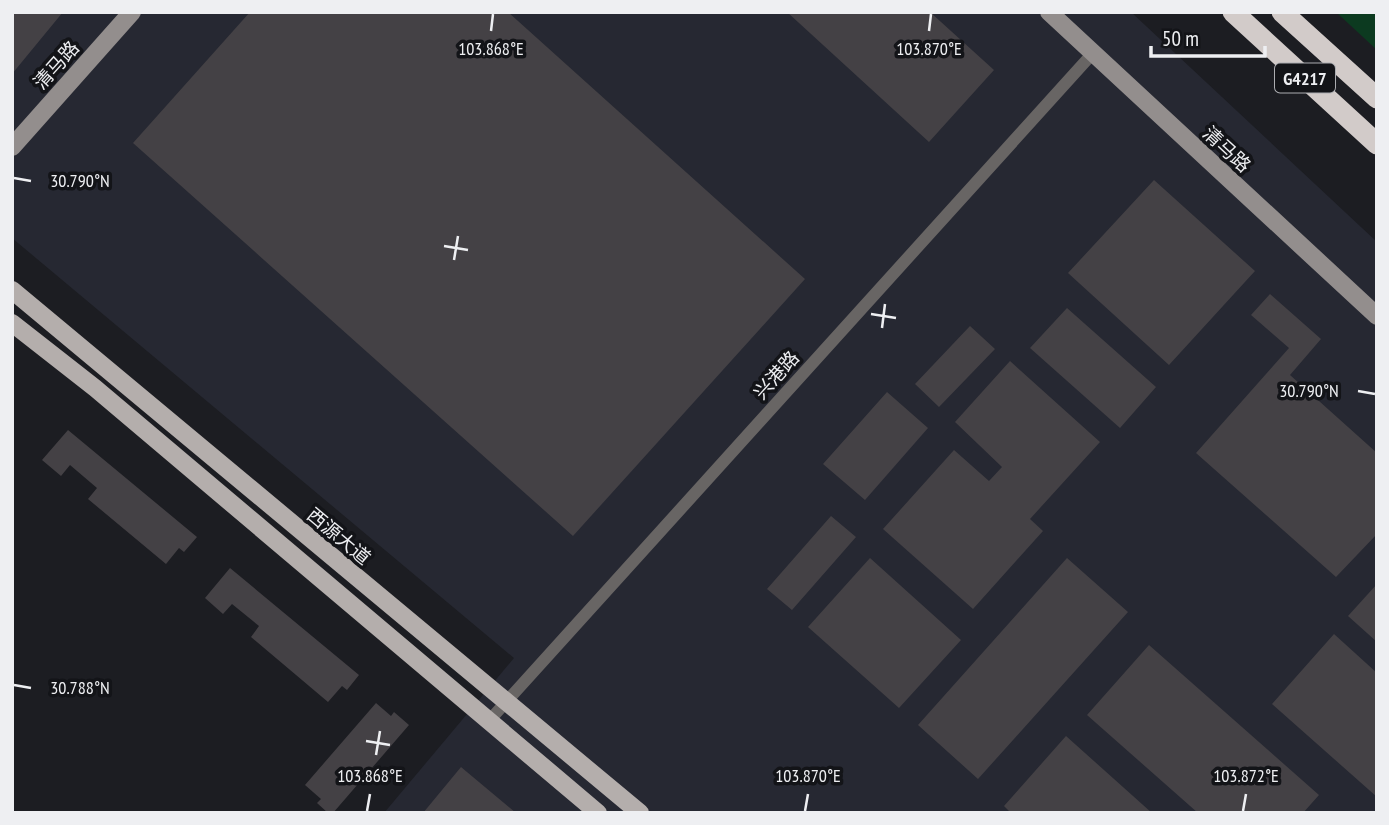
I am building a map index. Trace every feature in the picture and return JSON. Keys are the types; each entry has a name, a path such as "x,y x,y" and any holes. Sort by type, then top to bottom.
{"highway":[{"name":"G4217","path":"1233,12 1377,144"},
{"name":"G4217","path":"1282,12 1377,98"}],"main road":[{"name":"西源大道","path":"12,290 640,813"},
{"path":"12,323 106,397 598,813"}],"street":[{"name":"清马路","path":"12,146 132,12"},
{"name":"清马路","path":"1049,12 1377,316"},
{"name":"兴港路","path":"488,722 1093,53"}],"shaded area":[{"path":"12,12 1131,12 1377,242 1377,813 384,813 514,658 12,238"}],"green space":[{"path":"1336,12 1377,12 1377,50"}],"building":[{"path":"12,12 63,12 12,74"},
{"path":"250,12 508,12 805,279 573,536 133,143"},
{"path":"787,12 930,12 994,70 929,142"},
{"path":"1154,180 1255,271 1169,365 1068,273"},
{"path":"1270,294 1321,339 1290,375 1377,453 1377,534 1336,577 1196,453 1289,348 1251,315"},
{"path":"1067,308 1156,387 1120,428 1030,348"},
{"path":"970,326 995,349 939,407 915,384"},
{"path":"1010,361 1100,442 1030,519 1043,531 973,609 883,529 954,450 989,481 1002,467 955,422"},
{"path":"887,392 928,428 865,500 823,464"},
{"path":"68,430 197,537 184,552 179,548 166,564 88,499 97,488 70,465 61,476 42,460"},
{"path":"831,516 856,537 792,610 767,589"},
{"path":"870,558 961,640 899,708 808,627"},
{"path":"1067,558 1128,612 978,779 918,725"},
{"path":"230,568 359,675 347,690 342,686 328,702 251,637 259,626 232,604 223,614 205,598"},
{"path":"1377,584 1377,642 1348,616"},
{"path":"1334,634 1377,673 1377,797 1272,704"},
{"path":"1149,645 1319,795 1303,813 1198,813 1087,715"},
{"path":"376,703 391,716 394,712 409,725 333,813 328,813 317,803 321,799 305,785"},
{"path":"1066,736 1152,813 1011,813 1004,806"},
{"path":"461,767 516,813 423,813"}]}
